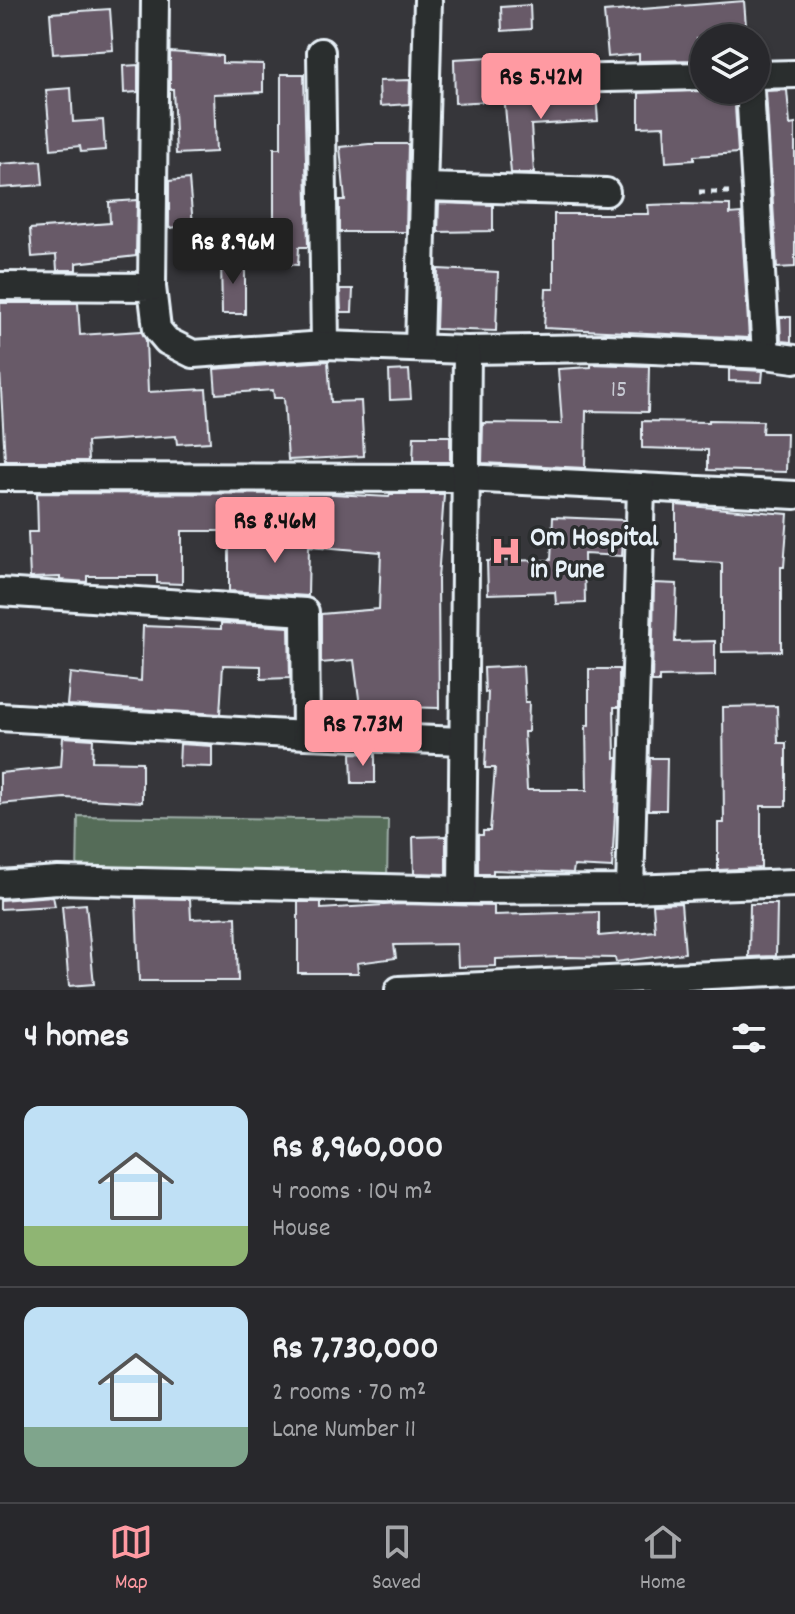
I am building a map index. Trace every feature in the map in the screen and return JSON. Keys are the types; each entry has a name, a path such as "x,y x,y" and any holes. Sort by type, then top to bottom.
{"street":[{"path":"155,0 152,287 157,329 167,341 193,354 325,345 467,350 607,348 795,359"},
{"path":"419,348 428,0"},
{"path":"321,52 325,345"},
{"path":"770,75 795,74"},
{"path":"509,80 690,76"},
{"path":"751,104 766,355"},
{"path":"423,187 606,192"},
{"path":"0,286 152,287"},
{"path":"462,890 467,350"},
{"path":"0,477 465,478 795,495"},
{"path":"630,889 641,487"},
{"path":"0,592 305,612 306,735"},
{"path":"0,717 463,741"},
{"path":"0,884 58,880 462,890 630,889 795,883"},
{"path":"399,990 795,971"}],"green space":[{"path":"78,816 388,820 387,884 77,880"}],"building":[{"path":"744,1 746,24 690,24 690,60 639,61 639,54 608,57 604,12"},
{"path":"530,5 531,29 502,31 501,7"},
{"path":"110,9 113,50 53,54 50,13"},
{"path":"170,52 222,56 222,63 263,64 263,92 214,94 216,152 176,154"},
{"path":"491,57 493,101 455,103 454,59"},
{"path":"138,65 138,92 124,93 123,66"},
{"path":"281,74 304,74 308,247 299,247 298,265 267,263 269,240 274,240 274,148 281,148"},
{"path":"410,80 409,104 380,106 379,81"},
{"path":"71,88 73,122 103,120 105,150 81,152 80,146 51,149 46,90"},
{"path":"787,90 790,125 795,124 795,267 777,268 767,104 770,104 770,91"},
{"path":"690,91 690,104 735,104 738,153 694,156 694,160 666,162 664,126 639,127 639,93"},
{"path":"596,94 598,121 531,125 534,173 511,173 504,95"},
{"path":"408,144 406,232 339,232 339,200 345,200 340,147"},
{"path":"41,161 43,185 0,188 0,164"},
{"path":"189,179 193,225 169,228 169,181"},
{"path":"137,200 136,256 76,263 76,270 57,270 56,255 32,257 30,229 110,223 109,202"},
{"path":"439,203 493,205 493,231 438,232"},
{"path":"648,205 730,205 730,214 741,213 749,338 544,328 546,289 554,289 554,214 649,214"},
{"path":"245,257 245,314 222,314 221,258"},
{"path":"438,269 498,272 496,331 436,329"},
{"path":"340,289 353,289 352,312 341,312"},
{"path":"0,303 78,303 80,335 141,331 146,340 148,392 206,389 210,442 177,444 176,436 87,442 88,461 5,461"},
{"path":"780,317 791,317 791,342 781,341"},
{"path":"328,361 331,402 361,401 364,456 288,460 284,398 274,398 273,390 216,394 214,369"},
{"path":"591,364 649,366 648,412 586,411 585,468 482,463 483,423 562,424 558,369 591,367"},
{"path":"729,369 763,371 762,382 729,381"},
{"path":"409,370 411,399 390,400 389,371"},
{"path":"642,421 763,421 762,433 787,433 786,472 708,470 708,450 642,448"},
{"path":"414,436 450,436 450,462 413,462"},
{"path":"37,493 389,497 390,494 444,494 438,579 439,708 360,706 354,660 321,663 321,614 379,609 381,552 309,546 308,596 229,591 229,531 182,531 182,584 157,583 157,576 87,576 87,582 60,580 60,577 30,578 28,532 38,532"},
{"path":"676,505 788,514 784,567 781,567 781,651 722,652 722,563 676,560"},
{"path":"553,517 624,520 622,556 584,554 585,603 556,604 555,592 488,594 487,561 551,560"},
{"path":"654,583 677,584 675,642 715,641 715,676 659,677 659,682 652,682"},
{"path":"221,623 289,627 290,678 261,679 261,666 223,665 220,714 67,705 70,673 141,681 143,626 221,629"},
{"path":"523,666 525,702 529,702 528,732 524,732 527,790 587,790 589,669 619,669 619,707 614,707 615,758 618,758 612,868 574,866 573,873 493,870 493,874 478,874 478,835 490,831 495,768 485,768 488,692 485,693 484,668"},
{"path":"777,706 778,743 786,743 786,806 761,806 761,868 718,870 718,823 724,823 723,707"},
{"path":"63,737 93,739 92,761 142,762 142,802 65,798 0,804 0,773 61,767"},
{"path":"180,744 212,746 212,767 179,766"},
{"path":"351,753 375,754 375,783 352,783"},
{"path":"650,758 667,758 666,810 648,810"},
{"path":"446,836 446,874 414,873 413,837"},
{"path":"53,896 55,906 0,909 0,900"},
{"path":"136,898 190,899 191,919 236,917 238,981 139,981"},
{"path":"298,902 321,902 321,909 400,904 494,906 494,915 599,912 599,936 655,931 653,904 681,903 685,953 616,962 615,958 496,959 496,966 458,967 457,944 394,945 396,958 357,963 358,973 298,973"},
{"path":"86,904 94,984 69,986 62,906"},
{"path":"750,904 777,904 776,956 749,957"}],"place":[{"name":"Om Hospital in Pune","path":"506,551"}]}
